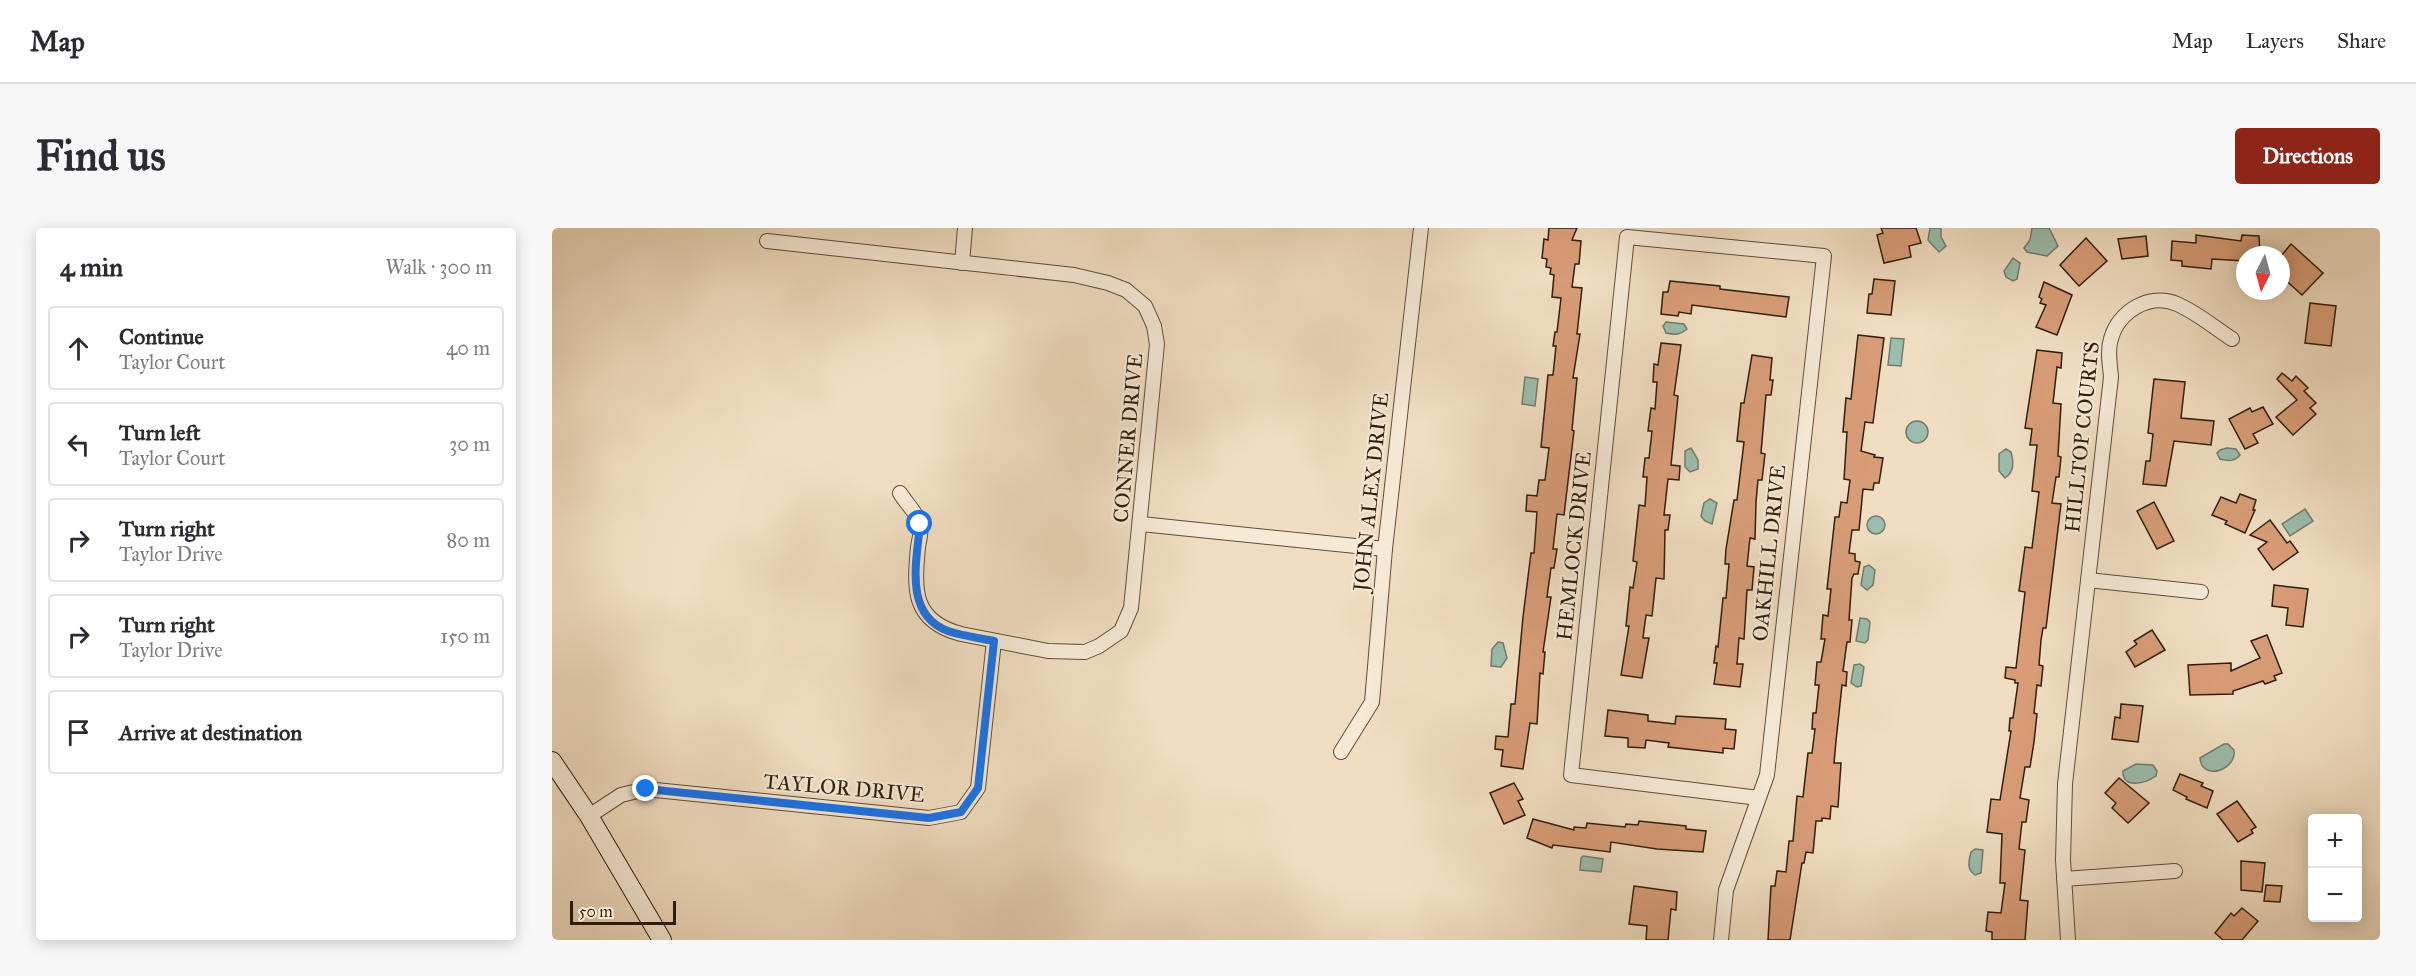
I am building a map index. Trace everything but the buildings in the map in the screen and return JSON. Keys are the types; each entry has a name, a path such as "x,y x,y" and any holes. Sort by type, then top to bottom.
{"street":[{"path":"962,263 965,228"},
{"name":"JOHN ALEX DRIVE","path":"1341,752 1372,702 1385,549 1421,228"},
{"name":"HEMLOCK DRIVE","path":"1732,247 1627,237 1571,775 1759,798"},
{"name":"CONNER DRIVE","path":"767,241 1074,275 1126,290 1145,306 1154,326 1158,344 1131,608 1121,631 1099,646 1084,652 1048,651 947,630 927,615 919,603 915,589 920,524 900,493"},
{"name":"OAKHILL DRIVE","path":"1721,940 1726,890 1767,775 1824,256 1732,247"},
{"name":"HILLTOP COURTS","path":"2068,940 2062,821 2111,377 2109,352 2115,328 2130,310 2161,300 2177,304 2232,339"},
{"path":"1141,524 1385,549"},
{"path":"2088,580 2202,592"},
{"name":"TAYLOR DRIVE","path":"589,816 621,795 646,789 929,818 961,812 978,788 994,641"},
{"path":"552,761 589,816 662,940"},
{"path":"2064,879 2175,871"}],"shaded area":[{"path":"1930,228 1941,228 1941,237 1946,246 1939,252 1928,240"},
{"path":"2032,228 2049,228 2058,246 2047,256 2027,252 2024,248 2030,240"},
{"path":"2013,258 2020,263 2017,279 2013,281 2006,277 2004,271"},
{"path":"1666,322 1684,324 1687,329 1677,334 1666,333 1663,326"},
{"path":"1891,338 1904,339 1901,366 1888,365"},
{"path":"1525,377 1538,379 1535,406 1522,404"},
{"path":"1917,421 1925,424 1928,432 1925,440 1917,443 1909,440 1906,432 1909,424"},
{"path":"1691,448 1698,460 1698,469 1690,472 1685,467 1685,451"},
{"path":"2227,448 2236,449 2240,455 2231,460 2220,459 2217,453"},
{"path":"2006,449 2011,452 2013,463 2012,470 2005,478 1999,471 1999,454"},
{"path":"1710,499 1717,503 1712,524 1701,516 1704,503"},
{"path":"2305,509 2313,521 2290,536 2282,524"},
{"path":"1876,516 1882,519 1885,525 1882,531 1876,534 1870,531 1867,525 1870,519"},
{"path":"1869,565 1875,570 1873,585 1867,590 1861,585 1864,567"},
{"path":"1860,618 1870,622 1868,640 1865,643 1856,641"},
{"path":"1498,642 1503,643 1507,658 1501,667 1491,666 1492,649"},
{"path":"1860,664 1864,667 1861,686 1857,687 1851,683 1854,665"},
{"path":"2228,744 2234,750 2230,763 2219,770 2207,770 2200,758"},
{"path":"2136,764 2153,765 2157,771 2156,776 2141,783 2126,781 2123,771"},
{"path":"1975,849 1983,850 1981,873 1975,875 1970,870 1969,864 1971,852"},
{"path":"1583,856 1603,859 1601,872 1580,870"}],"route":[{"path":"646,789 929,818 961,812 978,788 994,641 947,630 936,624 919,603 915,589 915,577 920,524"}]}
